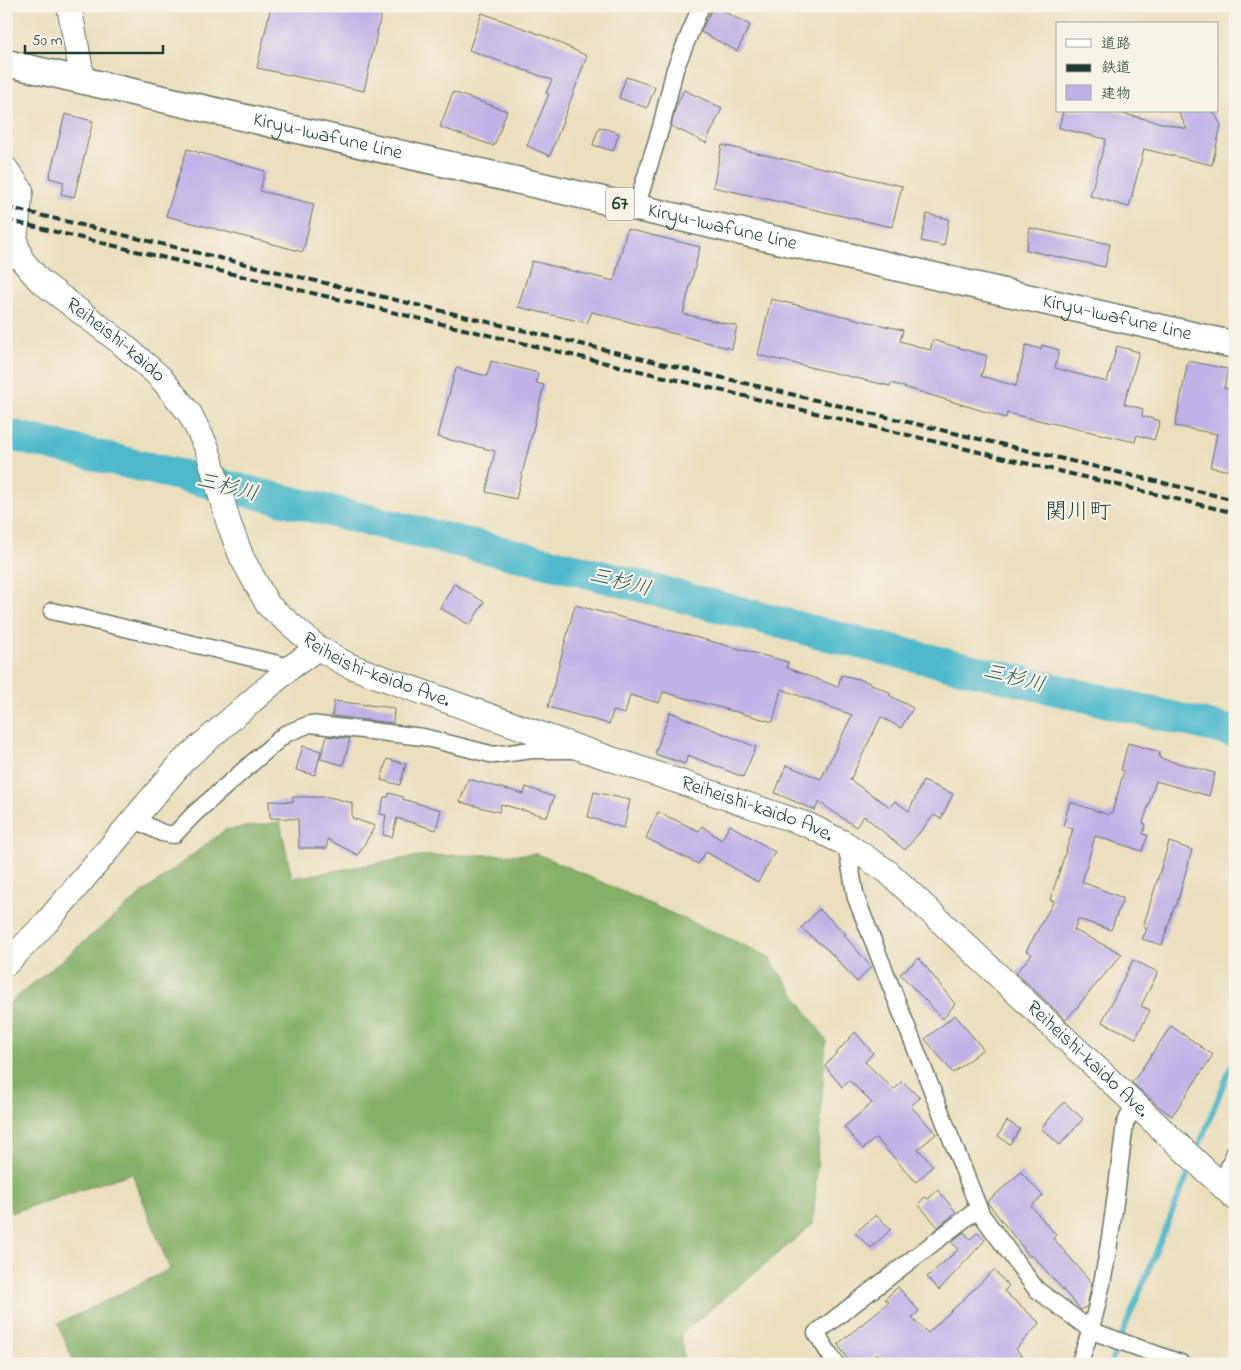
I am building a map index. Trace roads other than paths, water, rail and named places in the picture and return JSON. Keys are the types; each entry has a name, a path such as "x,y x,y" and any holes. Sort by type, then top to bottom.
{"main road":[{"name":"Kiryu-Iwafune Line","path":"6,63 1235,345"}],"street":[{"path":"69,6 83,81"},
{"path":"636,208 661,127 675,69 701,6"},
{"name":"Reiheishi-kaido","path":"6,169 21,190 15,240 21,259 39,280 120,342 160,378 190,414 207,448 229,524"},
{"name":"Reiheishi-kaido Ave.","path":"229,524 242,558 268,605 318,648 348,665 584,750 808,825 846,844 888,872 1223,1188"},
{"path":"52,611 291,667"},
{"path":"6,964 46,923 183,761 291,667 318,648"},
{"path":"134,819 162,833 174,835 194,814 285,734 310,724 423,737 494,754 532,750 584,750"},
{"path":"846,844 856,898 979,1208 1036,1289 1096,1332 1142,1351 1183,1364"},
{"path":"1079,1364 1096,1332 1125,1124 1134,1104"},
{"path":"1223,1188 1235,1152"},
{"path":"836,1364 816,1333 979,1208"}],"waterway":[{"name":"三杉川","path":"6,434 574,569 851,641 1235,732"},
{"path":"1196,1153 1235,1056"},
{"path":"1110,1364 1192,1164"}],"railway":[{"path":"6,207 1235,500"},
{"path":"6,220 1235,513"}],"district":[{"name":"関川町","path":"1078,513"}]}
